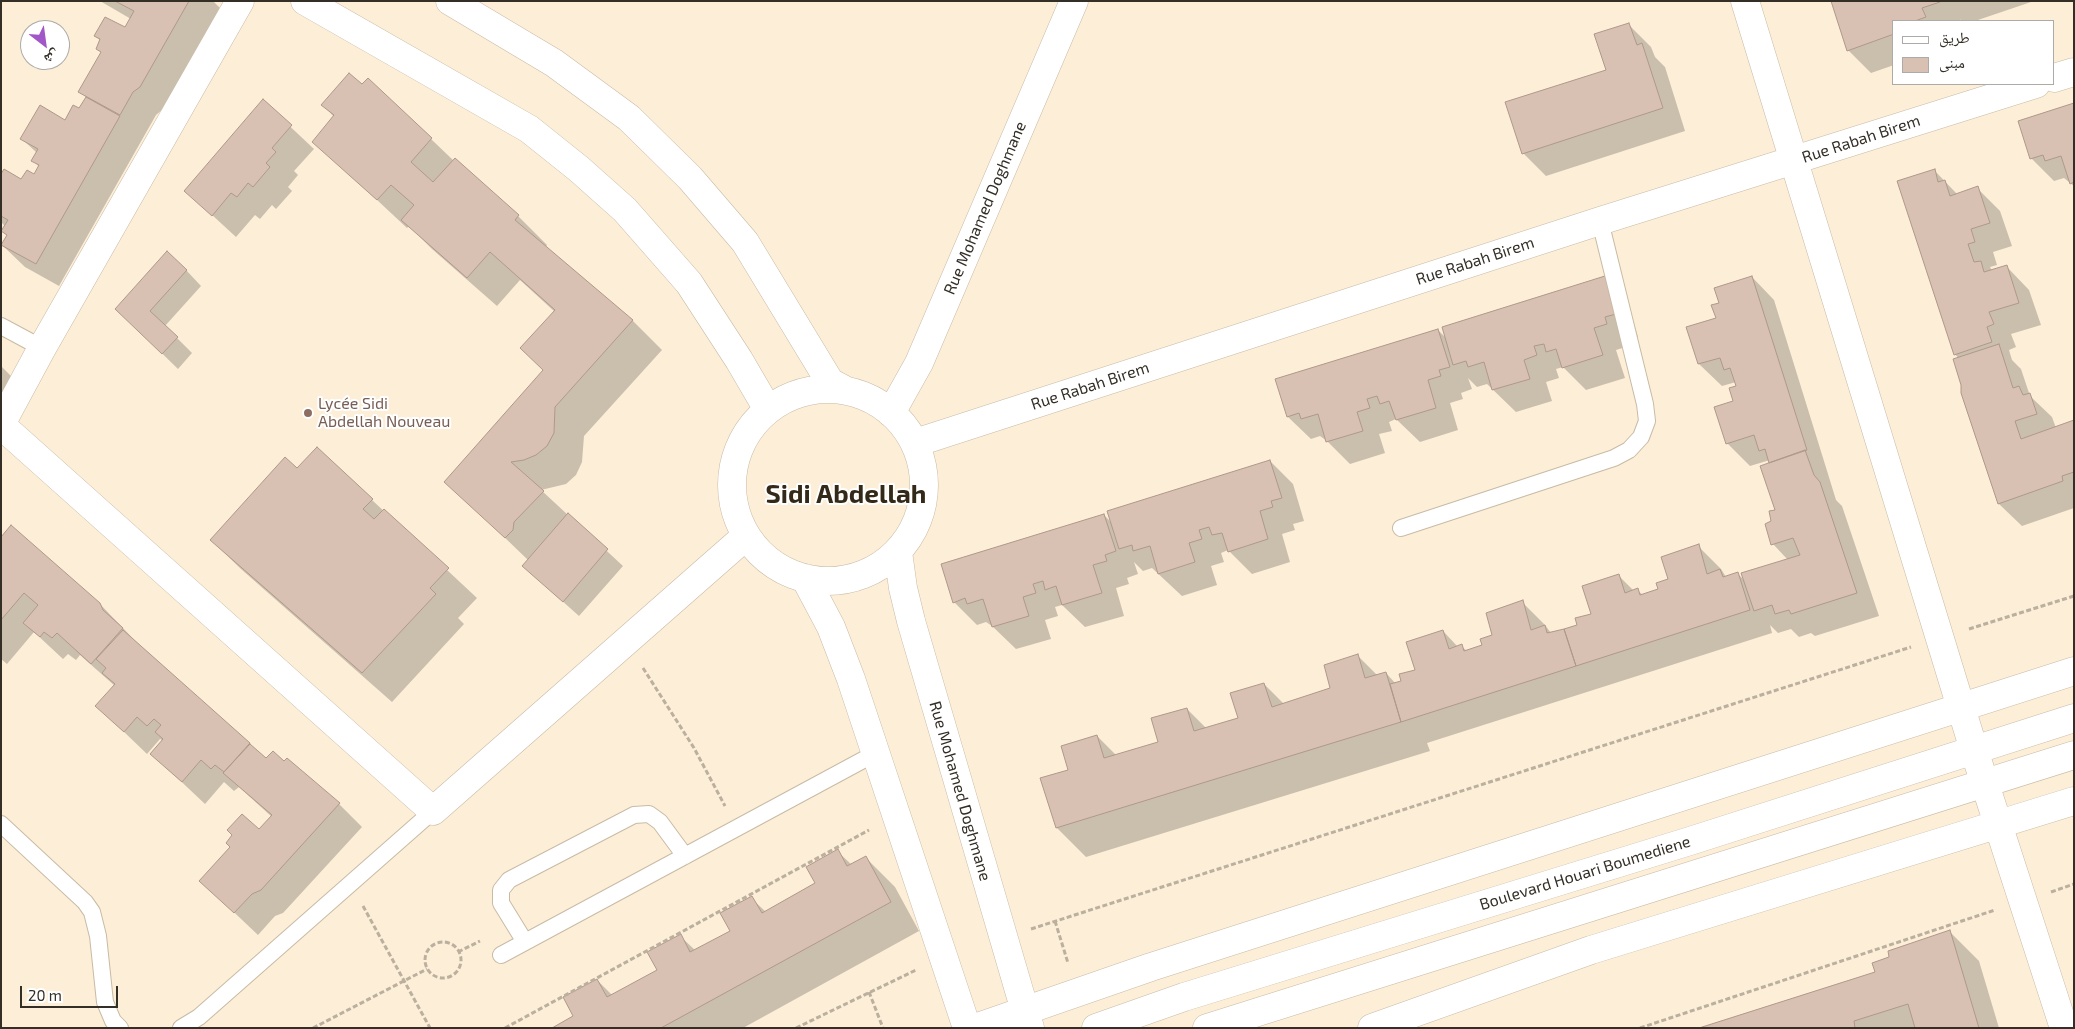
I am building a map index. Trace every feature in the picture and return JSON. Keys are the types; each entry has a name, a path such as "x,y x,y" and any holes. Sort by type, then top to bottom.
{"street":[{"path":"240,1 42,348 1,425 433,811 746,536"},
{"path":"305,1 529,129 579,169 625,210 689,283 739,360 767,408"},
{"path":"450,1 554,63 636,125 690,178 745,242 830,382 845,390"},
{"name":"Rue Mohamed Doghmane","path":"891,413 919,363 1074,1"},
{"path":"1745,1 1974,750 2064,1028"},
{"path":"2055,78 2074,72"},
{"name":"Rue Rabah Birem","path":"915,442 1600,221 2033,85"},
{"path":"822,388 845,390 866,396 891,413 902,422 915,442 923,466 924,491 920,515 909,537 898,552 873,570 849,578 825,581 805,578 778,568 760,554 746,536 736,516 732,495 732,472 737,451 747,431 767,408 801,392 822,388"},
{"name":"Rue Mohamed Doghmane","path":"898,552 903,588 911,621 1028,1018"},
{"path":"805,578 831,627 876,753 967,1028"},
{"path":"975,1028 1028,1018 1077,991 2074,671"},
{"name":"Boulevard Houari Boumediene","path":"1096,1028 1184,997 1690,841 2074,718"},
{"name":"Boulevard Houari Boumediene","path":"1207,1028 2074,755"},
{"path":"1372,1028 1591,950 2074,801"}],"lane":[{"path":"1401,528 1614,458 1629,450 1641,437 1647,420 1645,404 1600,221"},
{"path":"1,326 42,348"},
{"path":"502,955 876,753"},
{"path":"181,1028 199,1017 433,811"},
{"path":"525,942 501,903 501,890 509,880 634,815 649,814 660,822 685,856"},
{"path":"1,824 85,902 92,912 96,924 105,1002 113,1021 120,1028"}],"path":[{"path":"1003,938 2074,596"},
{"path":"626,642 694,748 736,828"},
{"path":"505,1028 896,816"},
{"path":"350,884 430,1028"},
{"path":"1640,1028 2074,884"},
{"path":"1055,921 1077,991"},
{"path":"443,943 455,947 460,958 458,970 448,978 435,977 427,968 425,956 432,946 443,943"},
{"path":"796,1028 943,956"},
{"path":"312,1028 427,968"},
{"path":"869,992 883,1028"}],"building":[{"path":"115,1 189,1 140,87 133,92 120,115 78,92 101,52 96,49 100,39 94,36 105,17 125,27 134,11"},
{"path":"1831,1 1940,1 1922,8 1926,17 1918,20 1892,20 1892,35 1847,51"},
{"path":"1629,23 1637,45 1642,43 1663,108 1522,154 1505,102 1606,70 1594,34"},
{"path":"349,73 362,84 368,78 432,138 411,162 433,182 455,158 519,215 515,220 633,320 555,407 554,433 547,446 536,455 524,460 511,462 544,491 514,522 513,530 505,538 444,482 543,370 520,348 555,310 490,252 467,278 401,220 414,205 391,185 377,200 312,142 334,115 321,105"},
{"path":"86,97 120,116 36,264 1,245 7,235 1,231 8,220 1,216 1,174 4,169 21,179 27,170 34,174 39,165 31,161 38,149 20,139 40,105 65,120 73,105 79,108"},
{"path":"263,99 292,125 272,148 276,152 266,163 270,167 253,187 248,183 237,197 231,193 212,216 184,191"},
{"path":"2074,103 2074,182 2070,184 2061,156 2045,161 2043,155 2030,159 2018,121"},
{"path":"1935,169 1938,182 1945,180 1950,196 1978,186 1990,223 1971,229 1975,242 1968,244 1974,262 1981,261 1984,272 2007,265 2019,303 1989,312 1994,324 1987,327 1992,342 1954,355 1897,181"},
{"path":"167,251 187,270 150,311 178,337 162,354 115,309"},
{"path":"1605,276 1616,314 1605,317 1607,324 1594,328 1603,355 1562,368 1556,349 1546,352 1544,344 1534,346 1537,355 1524,360 1530,379 1492,390 1484,362 1468,367 1466,361 1453,365 1442,327"},
{"path":"1752,276 1807,450 1769,463 1765,449 1759,451 1754,435 1726,444 1714,407 1733,401 1729,388 1736,386 1730,368 1724,370 1720,358 1698,364 1686,327 1716,318 1711,305 1719,303 1714,288"},
{"path":"1438,329 1450,367 1439,370 1441,376 1428,380 1436,408 1396,420 1389,401 1380,404 1377,396 1367,399 1370,408 1357,412 1363,431 1326,442 1318,414 1301,419 1299,413 1287,417 1275,379"},
{"path":"1999,344 2013,388 2019,386 2023,395 2030,393 2037,414 2015,421 2021,439 2074,420 2074,472 2062,476 2063,481 1998,504 1961,393 1961,385 1953,359"},
{"path":"317,447 373,499 363,509 374,519 384,509 449,568 430,588 436,594 362,673 210,540 285,457 297,468"},
{"path":"1805,450 1814,475 1820,482 1857,593 1791,614 1789,610 1775,614 1772,605 1754,611 1741,573 1800,555 1793,538 1771,545 1765,524 1771,521 1769,511 1775,510 1760,466"},
{"path":"1270,460 1282,498 1271,501 1273,507 1260,511 1268,539 1228,552 1222,533 1212,535 1209,527 1199,530 1202,539 1189,543 1195,562 1158,574 1150,546 1133,551 1132,545 1119,549 1107,511"},
{"path":"568,513 608,549 563,602 522,566"},
{"path":"1104,514 1116,551 1105,555 1107,561 1093,565 1102,593 1062,605 1056,586 1045,590 1043,581 1033,584 1036,593 1023,597 1029,616 992,627 983,599 967,604 965,598 953,603 941,564"},
{"path":"11,525 100,603 103,610 123,628 91,664 57,633 52,638 44,632 40,637 23,623 38,605 24,593 1,620 1,537"},
{"path":"1699,544 1707,574 1720,569 1723,577 1738,572 1750,610 1576,666 1564,629 1577,625 1575,618 1591,614 1582,586 1619,574 1625,593 1638,588 1640,595 1658,589 1656,583 1668,579 1661,557"},
{"path":"1523,600 1531,630 1545,625 1547,633 1564,629 1576,666 1401,722 1390,684 1401,681 1399,674 1415,670 1406,642 1443,630 1449,649 1462,644 1464,651 1482,645 1480,639 1492,635 1486,613"},
{"path":"123,630 250,743 224,772 215,765 211,769 201,760 182,782 150,754 163,739 155,732 161,725 154,719 147,726 137,717 124,732 95,706 115,684 102,673 106,668 96,659"},
{"path":"1358,654 1365,678 1386,672 1401,722 1056,828 1040,778 1068,770 1061,746 1097,735 1104,758 1158,742 1151,718 1187,708 1194,731 1238,718 1230,693 1264,683 1272,707 1330,688 1324,665"},
{"path":"250,744 266,758 273,751 284,761 287,758 340,803 261,890 252,894 234,913 199,881 230,847 226,843 232,835 227,830 242,814 259,829 272,815 223,773"},
{"path":"838,849 847,866 866,856 891,902 661,1028 552,1028 573,1016 563,997 597,979 607,997 657,970 647,952 681,934 690,952 730,931 720,913 752,896 762,913 815,883 806,867"},
{"path":"1950,930 1979,1028 1915,1028 1908,1004 1854,1021 1855,1028 1699,1028 1875,972 1872,963 1889,957 1888,951"}],"place":[{"name":"Lycée Sidi Abdellah Nouveau","path":"308,413"}],"district":[{"name":"Sidi Abdellah","path":"846,494"}]}
